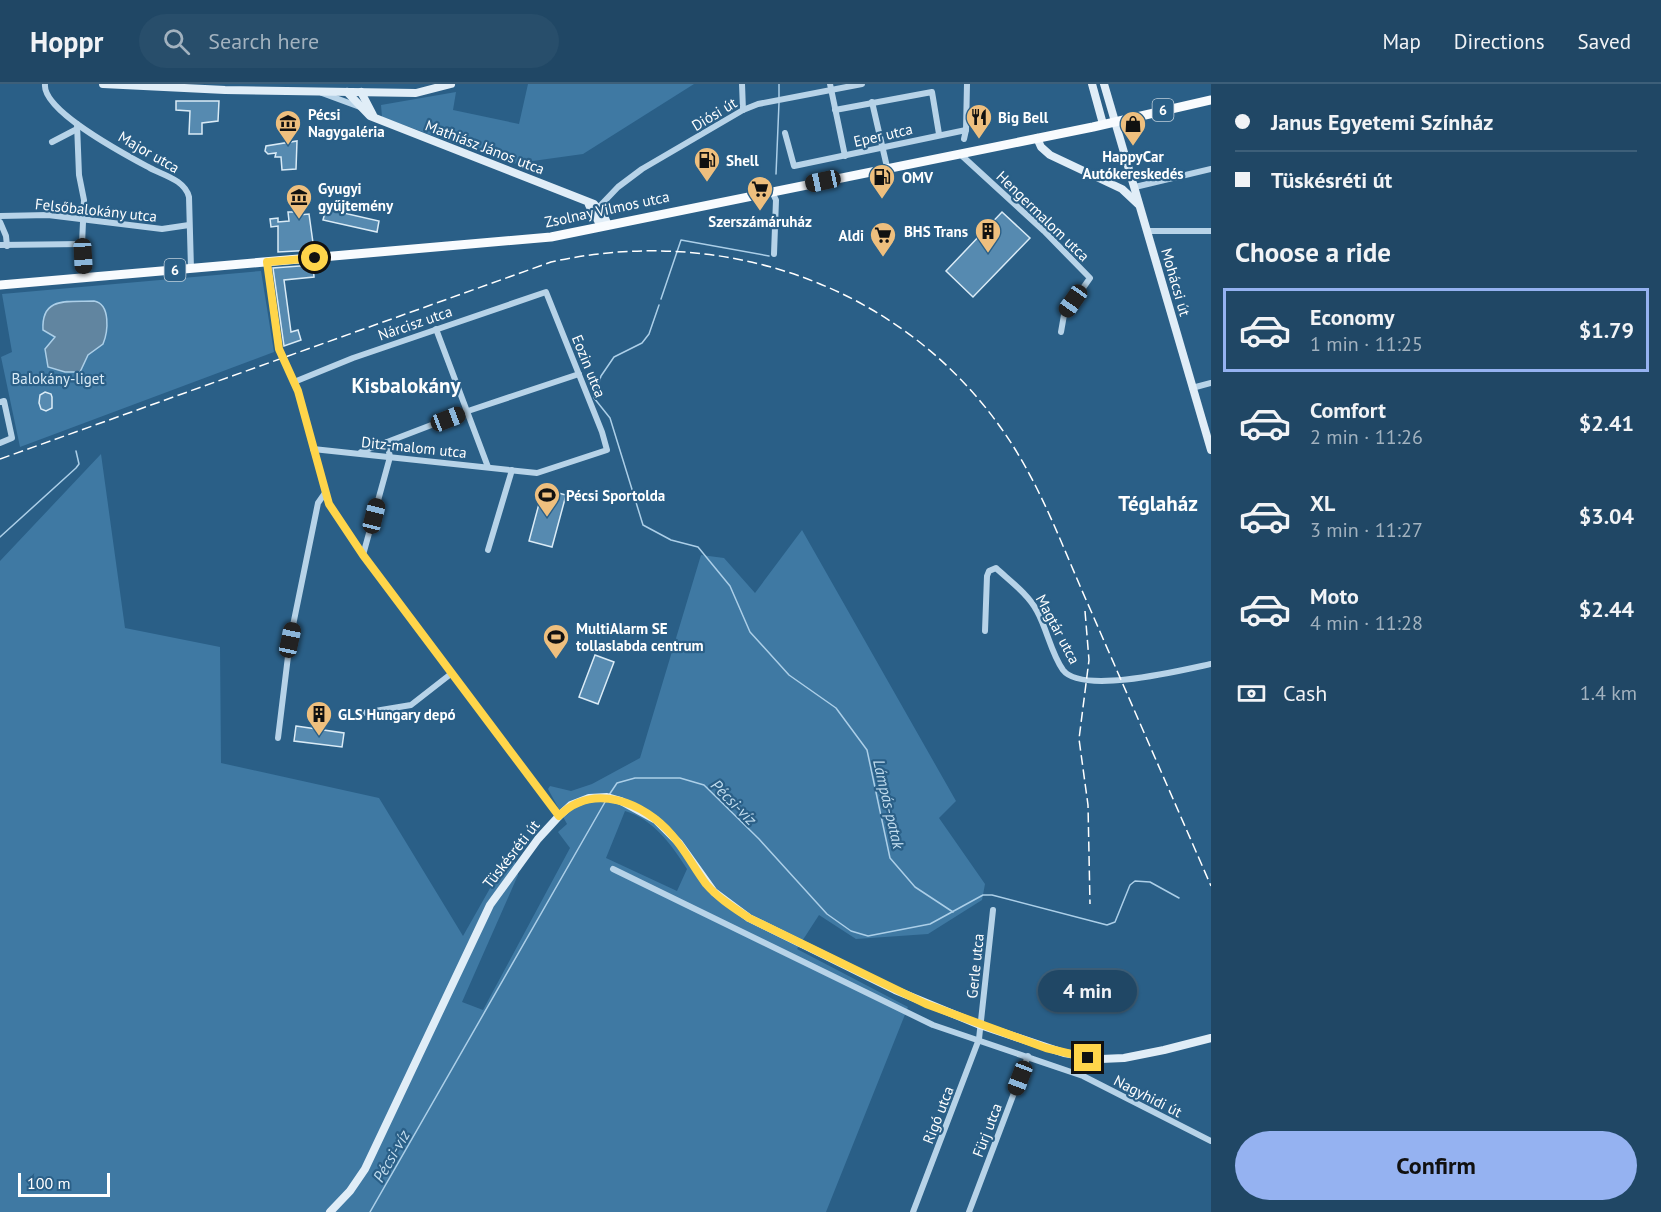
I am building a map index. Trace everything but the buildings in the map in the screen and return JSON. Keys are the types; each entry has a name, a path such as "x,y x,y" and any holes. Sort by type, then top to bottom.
{"main road":[{"name":"Zsolnay Vilmos utca","path":"0,285 551,237 1037,138 1211,99"}],"street":[{"name":"Major utca","path":"45,84 44,91 49,99 77,127 183,186 189,196 191,269"},
{"path":"103,84 281,87 318,92 376,93 416,93 451,84"},
{"path":"742,84 743,110"},
{"name":"Diósi út","path":"598,208 618,187 642,169 743,110 758,104 830,87 861,84"},
{"path":"964,139 967,84"},
{"path":"1092,84 1103,124"},
{"name":"Mohácsi út","path":"1104,84 1211,450"},
{"path":"830,87 845,156"},
{"path":"318,92 365,108 376,93"},
{"name":"Mathiász János utca","path":"347,92 376,119 585,200 598,208 605,226"},
{"name":"Mathiász János utca","path":"361,92 365,108"},
{"path":"835,110 932,92 939,134"},
{"path":"872,102 887,167"},
{"path":"52,142 77,127 79,175 84,200 82,244 84,278"},
{"name":"Eper utca","path":"785,133 794,166 966,130"},
{"path":"1037,138 1041,147 1050,155 1113,185 1127,193 1140,206"},
{"name":"Hengermalom utca","path":"959,153 1044,231 1090,278 1064,315 1061,332"},
{"path":"1135,187 1211,169"},
{"path":"1113,185 1125,183 1132,177"},
{"path":"774,254 778,191"},
{"path":"585,200 605,226"},
{"name":"Felsőbalokány utca","path":"0,216 48,215 162,229 189,225"},
{"path":"0,222 6,236 3,246 82,244"},
{"path":"1147,231 1211,231"},
{"path":"267,262 279,349 294,382 329,504 363,555 559,816"},
{"name":"Nárcisz utca","path":"294,382 436,328 546,292"},
{"name":"Eozin utca","path":"546,292 607,450"},
{"path":"436,328 488,467"},
{"path":"361,453 468,411 579,374"},
{"path":"1192,388 1211,383"},
{"path":"0,402 3,401 12,438 0,443"},
{"path":"363,555 390,457 387,442"},
{"name":"Ditz-malom utca","path":"313,449 537,473 547,472 607,450"},
{"path":"488,550 512,470"},
{"path":"278,738 290,640 318,503 325,493"},
{"name":"Magtár utca","path":"985,631 987,576 989,571 996,568 1033,604 1062,667 1072,676 1104,681 1163,674 1211,664"},
{"path":"363,713 411,705 452,673"},
{"name":"Tüskésréti út","path":"330,1212 350,1191 365,1169 490,904 538,839 559,816 576,802 602,797 615,799 634,807 662,824 679,843 714,892 749,918 895,990 980,1025 1064,1053 1101,1059 1124,1058 1211,1038"},
{"name":"Nagyhidi út","path":"613,869 933,1025 1083,1076 1211,1141"},
{"name":"Gerle utca","path":"980,1025 993,910"},
{"name":"Rigó utca","path":"914,1212 979,1039 980,1025"},
{"name":"Fürj utca","path":"969,1212 1028,1056"}],"green space":[{"path":"528,84 694,84 583,154 511,164 382,117 381,105 456,92 453,110 519,124"},
{"name":"Balokány-liget","path":"261,271 274,352 20,447 1,357 12,352 2,294"},
{"path":"101,454 125,628 220,647 221,763 379,798 463,936 493,883 514,859 518,875 462,1002 483,1010 570,848 558,832 567,824 548,789 550,786 571,791 592,784 640,758 701,555 724,558 755,593 802,530 956,801 939,818 985,884 982,900 928,934 856,939 819,915 797,949 908,1007 826,1212 0,1212 0,561","holes":["625,811 635,815 661,834 687,869 677,891 606,858"]}],"shaded area":[{"path":"94,301 103,307 106,313 107,326 103,344 88,355 80,372 65,372 48,367 45,349 55,337 43,330 46,311 58,303"}],"waterway":[{"path":"779,84 779,98"},
{"path":"776,174 779,103"},
{"name":"Lámpás-patak","path":"661,299 681,240 769,256"},
{"name":"Lámpás-patak","path":"659,305 649,334 642,343 614,357 601,376 594,398 610,418 643,525 671,540 698,547 730,586 750,632 789,675 836,708 867,750 890,858 915,887 953,912"},
{"path":"0,537 76,468 79,464 76,451"},
{"name":"Pécsi-víz","path":"609,795 617,783 635,778 680,778 704,785 759,839 827,914 851,931 868,936 930,924 983,895 992,895 1107,925 1115,922 1130,885 1135,881 1150,882 1179,898"},
{"name":"Pécsi-víz","path":"370,1212 605,802"}],"railway":[{"path":"0,459 551,262 615,252 679,252 741,260 801,277 859,302 912,336 959,378 1001,428 1040,494 1211,886"},
{"path":"1085,611 1089,660 1079,739 1088,805 1090,904"}],"place":[{"name":"Big Bell","path":"979,140"},
{"name":"Pécsi Nagygaléria","path":"288,146"},
{"name":"HappyCar Autókereskedés","path":"1133,147"},
{"name":"Shell","path":"707,183"},
{"name":"OMV","path":"882,200"},
{"name":"Szerszámáruház","path":"760,212"},
{"name":"Gyugyi gyűjtemény","path":"299,220"},
{"name":"BHS Trans","path":"988,254"},
{"name":"Aldi","path":"883,258"},
{"name":"Pécsi Sportolda","path":"547,518"},
{"name":"MultiAlarm SE tollaslabda centrum","path":"556,660"},
{"name":"GLS Hungary depó","path":"319,737"}],"district":[{"name":"Kisbalokány","path":"406,385"},
{"name":"Téglaház","path":"1158,503"}],"route":[{"path":"315,258 267,262 279,349 298,391 329,504 363,555 559,816 576,802 588,798 607,797 627,803 662,824 679,843 710,888 749,918 926,1004 1046,1048 1088,1058"}]}
